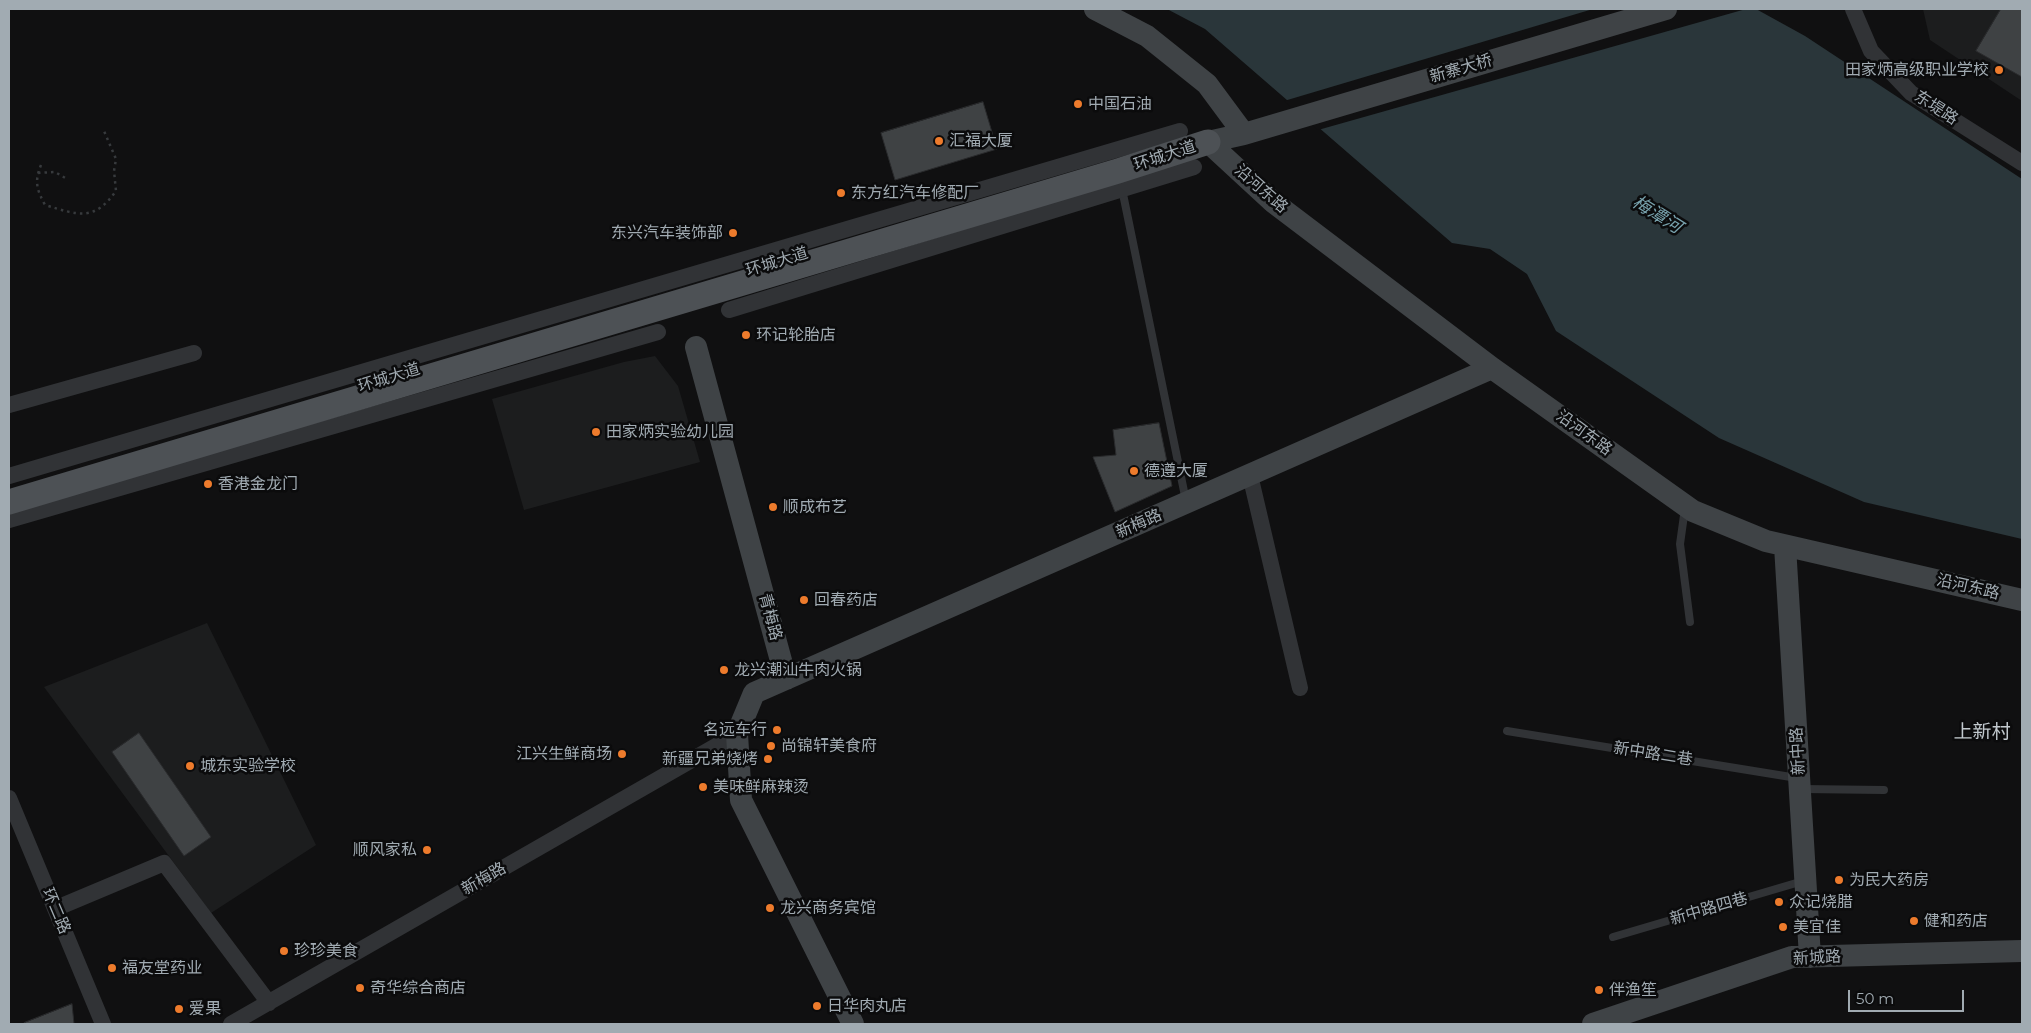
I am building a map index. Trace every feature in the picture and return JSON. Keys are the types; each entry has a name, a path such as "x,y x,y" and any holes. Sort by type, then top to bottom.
{"main road":[{"path":"1095,9 1146,36 1206,84 1250,132"},
{"name":"新寨大桥","path":"1208,142 1250,132 1666,9"},
{"name":"环城大道","path":"9,492 1193,138 1208,142"},
{"name":"沿河东路","path":"1208,142 1273,202 1492,368 1693,511 1766,541 2022,600"},
{"name":"环城大道","path":"9,502 1109,174 1208,142"},
{"name":"青梅路","path":"696,347 786,679"},
{"name":"新梅路","path":"786,679 1492,368"},
{"name":"新中路","path":"1786,546 1810,957"},
{"path":"786,679 754,693 736,734 741,800 853,1024"},
{"name":"新城路","path":"1593,1024 1792,957 2022,951"}],"street":[{"name":"东堤路","path":"1854,9 1871,51 1911,93 2022,163"},
{"path":"9,476 1180,131"},
{"path":"729,310 1194,167"},
{"path":"9,520 658,332"},
{"path":"9,405 194,353"},
{"path":"1250,475 1300,688"},
{"name":"新梅路","path":"231,1024 736,734"},
{"name":"环二路","path":"10,805 103,1024"},
{"path":"64,905 164,864 269,1003"}],"lane":[{"path":"1122,189 1186,503"},
{"path":"1686,506 1680,544 1690,622"},
{"name":"新中路二巷","path":"1507,731 1800,784 1884,790"},
{"name":"新中路四巷","path":"1613,937 1805,881"}],"path":[{"path":"41,165 38,173 37,190 45,205 65,211 89,214 108,202 116,190 114,171 116,160 104,131"},
{"path":"38,173 55,172 67,179"}],"shaded area":[{"name":"田家炳高级职业学校","path":"1923,9 2022,9 2022,101 1930,40"},
{"name":"田家炳实验幼儿园","path":"655,356 678,386 700,462 524,510 492,399 624,362"},
{"name":"城东实验学校","path":"207,623 316,845 211,913 44,687"}],"water":[{"name":"梅潭河","path":"1167,9 1756,9 1805,36 2022,179 2022,539 1864,502 1719,438 1556,331 1527,274 1490,249 1452,243 1205,29"}],"pier":[{"path":"1593,9 1746,9 1318,130 1284,101"}],"building":[{"path":"2001,9 2022,9 2022,77 1976,51"},
{"name":"汇福大厦","path":"983,102 997,149 895,180 881,133"},
{"name":"德遵大厦","path":"1159,423 1172,486 1115,512 1093,457 1116,455 1113,430"},
{"path":"139,733 211,837 184,856 112,752"},
{"path":"72,1004 74,1024 24,1024 24,1023"}],"place":[{"name":"田家炳高级职业学校","path":"1999,70"},
{"name":"中国石油","path":"1078,104"},
{"name":"汇福大厦","path":"939,141"},
{"name":"东方红汽车修配厂","path":"841,193"},
{"name":"东兴汽车装饰部","path":"733,233"},
{"name":"环记轮胎店","path":"746,335"},
{"name":"田家炳实验幼儿园","path":"596,432"},
{"name":"德遵大厦","path":"1134,471"},
{"name":"香港金龙门","path":"208,484"},
{"name":"顺成布艺","path":"773,507"},
{"name":"回春药店","path":"804,600"},
{"name":"龙兴潮汕牛肉火锅","path":"724,670"},
{"name":"名远车行","path":"777,730"},
{"name":"尚锦轩美食府","path":"771,746"},
{"name":"江兴生鲜商场","path":"622,754"},
{"name":"新疆兄弟烧烤","path":"768,759"},
{"name":"城东实验学校","path":"190,766"},
{"name":"美味鲜麻辣烫","path":"703,787"},
{"name":"顺风家私","path":"427,850"},
{"name":"为民大药房","path":"1839,880"},
{"name":"众记烧腊","path":"1779,902"},
{"name":"龙兴商务宾馆","path":"770,908"},
{"name":"健和药店","path":"1914,921"},
{"name":"美宜佳","path":"1783,927"},
{"name":"珍珍美食","path":"284,951"},
{"name":"福友堂药业","path":"112,968"},
{"name":"奇华综合商店","path":"360,988"},
{"name":"伴渔笙","path":"1599,990"},
{"name":"日华肉丸店","path":"817,1006"},
{"name":"爱果","path":"179,1009"}],"district":[{"name":"上新村","path":"1982,732"}]}
